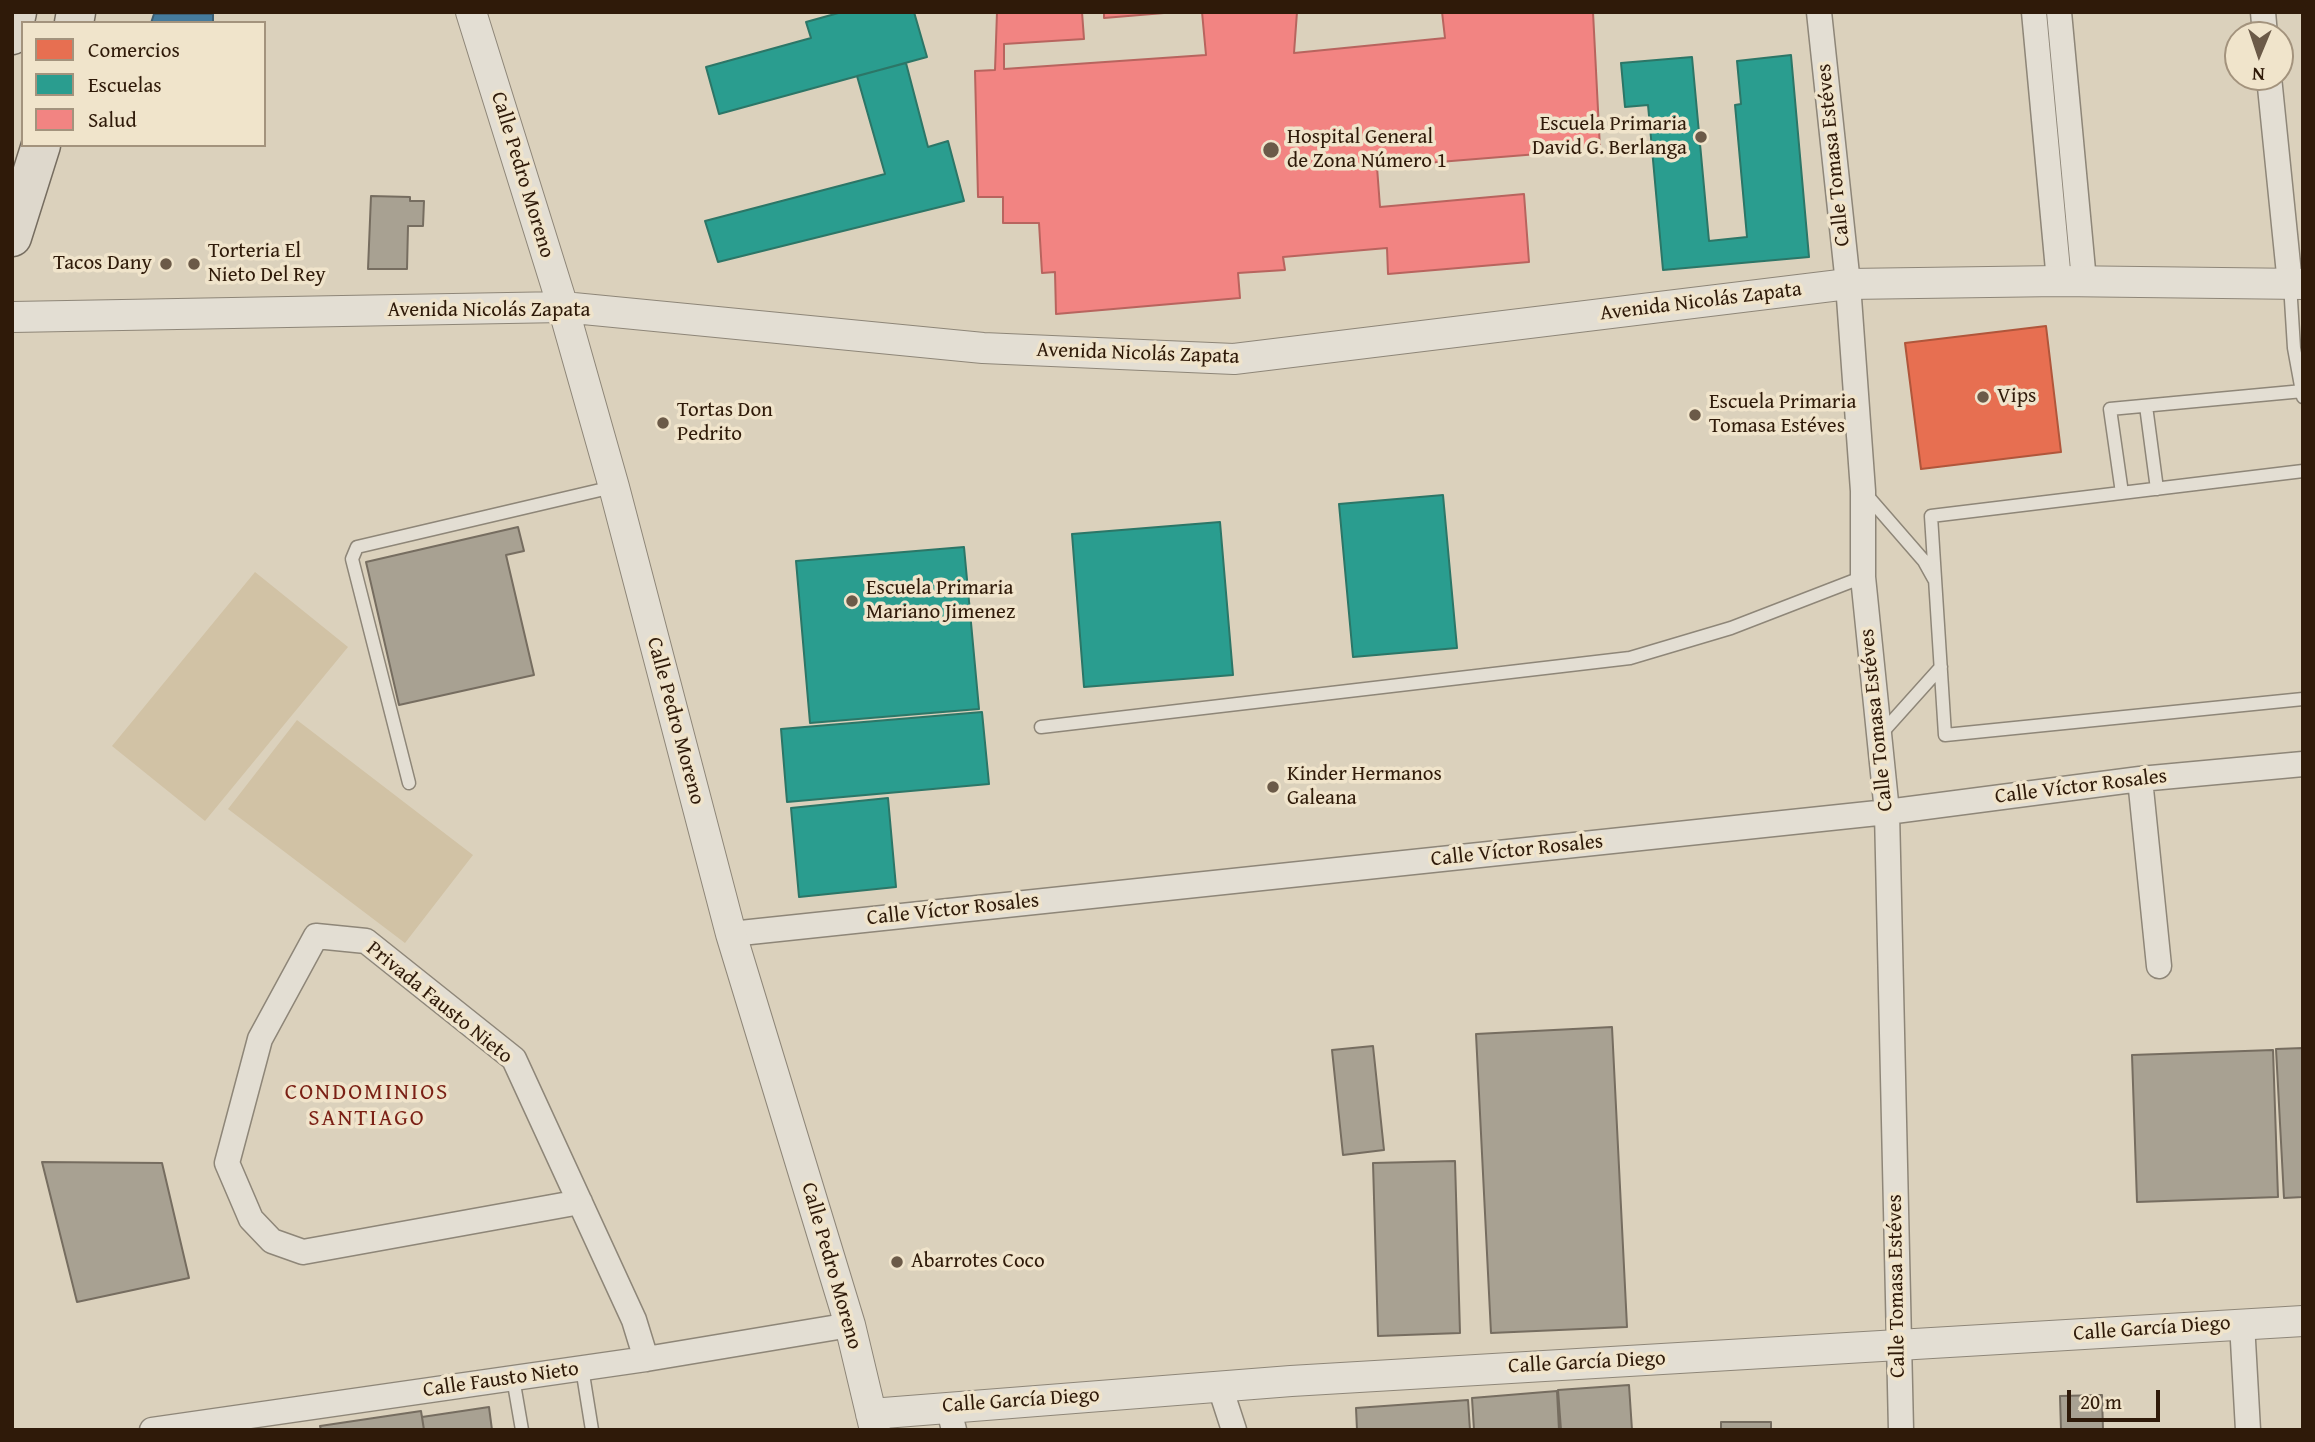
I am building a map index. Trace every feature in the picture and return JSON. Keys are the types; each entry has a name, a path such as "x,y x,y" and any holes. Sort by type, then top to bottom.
{"main road":[{"path":"12,35 17,12"},
{"path":"12,237 40,147"}],"street":[{"name":"Calle Pedro Moreno","path":"471,12 563,307 614,487 731,934 850,1325 873,1422"},
{"name":"Calle Tomasa Estéves","path":"1819,12 1848,284 1863,491 1863,577 1887,812 1901,1430"},
{"path":"2034,12 2071,281"},
{"path":"2059,12 2071,281"},
{"path":"2271,91 2296,284"},
{"name":"Avenida Nicolás Zapata","path":"12,317 563,307 983,348 1234,359 1848,284 2071,281 2296,284"},
{"name":"Calle Víctor Rosales","path":"731,934 1887,812 2140,779 2303,764"},
{"path":"2140,779 2158,966"},
{"name":"Privada Fausto Nieto","path":"580,1202 303,1252 272,1241 251,1219 227,1163 260,1039 316,936 366,941 514,1059 580,1202 634,1320 646,1359"},
{"name":"Calle García Diego","path":"873,1422 951,1418 1220,1387 2303,1321"},
{"path":"2242,1323 2248,1430"},
{"name":"Calle Fausto Nieto","path":"152,1430 646,1359 850,1325"},
{"path":"1220,1387 1234,1430"}],"lane":[{"path":"2296,284 2294,348 2303,397"},
{"path":"2122,493 2110,410 2302,391"},
{"path":"2146,406 2157,489"},
{"path":"2303,471 1931,516 1945,735 2303,699"},
{"path":"409,783 352,559 357,547 614,487"},
{"path":"1863,491 1924,561 1936,582"},
{"path":"1041,727 1630,658 1731,628 1863,577"},
{"path":"1878,738 1941,667"},
{"path":"582,1368 592,1430"},
{"path":"513,1378 522,1430"}],"shaded area":[{"path":"255,572 348,647 205,821 112,746"},
{"path":"297,720 473,855 405,943 228,809"}],"building: Comercios":[{"name":"Vips","path":"2046,326 2061,452 1921,469 1905,343"}],"building: Escuelas":[{"path":"842,12 914,12 927,57 719,114 706,67 811,38 806,22"},
{"path":"1791,55 1809,257 1663,270 1648,105 1625,107 1621,63 1692,57 1709,241 1747,237 1735,105 1741,104 1737,61"},
{"path":"906,63 928,147 948,141 964,201 718,262 705,221 885,174 857,76"},
{"path":"1443,495 1457,648 1353,657 1339,504"},
{"path":"1220,522 1233,675 1084,687 1072,534"},
{"path":"964,547 979,709 810,723 796,561"},
{"path":"982,712 989,784 787,802 781,729"},
{"path":"888,798 896,887 799,897 791,808"}],"building: Salud":[{"name":"Hospital General de Zona Número 1","path":"997,12 1082,12 1084,39 1004,44 1004,69 1206,55 1202,12 1297,12 1294,53 1445,38 1442,12 1593,12 1600,149 1377,167 1380,207 1524,194 1529,262 1388,274 1387,248 1283,257 1285,270 1238,273 1240,298 1056,314 1055,272 1042,273 1039,223 1003,223 1003,197 978,197 975,71 995,70"},
{"path":"1104,12 1176,12 1104,18"}],"building: Público":[{"path":"154,14 213,14 213,21 152,21"}],"building: Otros":[{"path":"371,196 410,197 410,201 424,201 423,226 408,226 407,269 368,269"},
{"path":"518,527 524,551 506,555 534,675 399,705 366,562"},
{"path":"1612,1027 1627,1327 1491,1333 1476,1034"},
{"path":"1373,1046 1384,1150 1343,1155 1332,1050"},
{"path":"2303,1048 2303,1197 2284,1198 2276,1049"},
{"path":"2273,1050 2278,1197 2137,1202 2132,1055"},
{"path":"1455,1161 1460,1333 1378,1336 1373,1163"},
{"path":"42,1162 162,1163 189,1278 77,1302"},
{"path":"1629,1385 1632,1430 1561,1430 1558,1390"},
{"path":"1557,1391 1559,1430 1474,1430 1472,1398"},
{"path":"2102,1395 2103,1430 2061,1430 2060,1396"},
{"path":"1468,1400 1470,1430 1357,1430 1356,1408"},
{"path":"489,1407 492,1430 424,1430 422,1417"},
{"path":"421,1411 424,1430 321,1430 320,1426"},
{"path":"1721,1422 1771,1422 1771,1430 1721,1430"}],"place":[{"name":"Escuela Primaria David G. Berlanga","path":"1701,137"},
{"name":"Hospital General de Zona Número 1","path":"1271,150"},
{"name":"Tacos Dany","path":"166,264"},
{"name":"Torteria El Nieto Del Rey","path":"194,264"},
{"name":"Vips","path":"1983,397"},
{"name":"Escuela Primaria Tomasa Estéves","path":"1695,415"},
{"name":"Tortas Don Pedrito","path":"663,423"},
{"name":"Escuela Primaria Mariano Jimenez","path":"852,601"},
{"name":"Kinder Hermanos Galeana","path":"1273,787"},
{"name":"Abarrotes Coco","path":"897,1262"}],"district":[{"name":"CONDOMINIOS SANTIAGO","path":"367,1106"}]}
